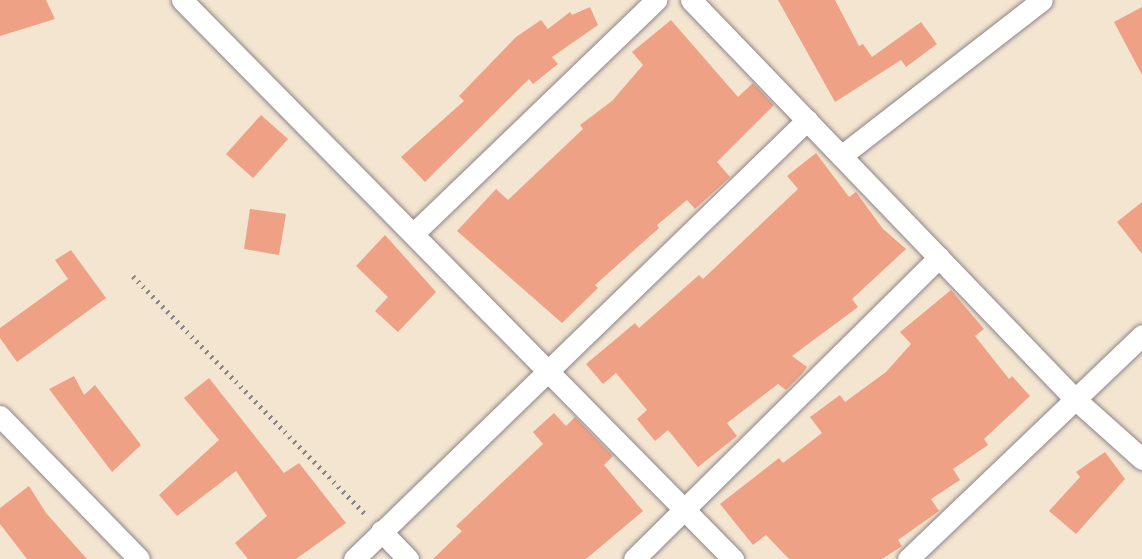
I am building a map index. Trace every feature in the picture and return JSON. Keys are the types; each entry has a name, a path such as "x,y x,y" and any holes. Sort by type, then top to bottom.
{"street":[{"path":"182,0 415,232 733,559"},
{"path":"415,232 656,0"},
{"path":"691,0 1075,399 1142,459"},
{"path":"841,156 1042,0"},
{"path":"354,559 807,120"},
{"path":"634,559 939,257"},
{"path":"908,559 1142,335"},
{"path":"0,416 139,559"},
{"path":"381,531 408,559"}],"path":[{"path":"133,276 381,531"}],"building":[{"path":"0,0 46,0 55,19 0,36"},
{"path":"778,0 835,0 859,46 863,44 872,57 921,22 937,44 906,67 901,60 835,102"},
{"path":"590,7 598,25 552,57 558,64 533,84 529,79 425,182 401,157 464,101 459,96 516,37 541,20 548,29 570,12 572,15"},
{"path":"1142,7 1142,75 1114,22"},
{"path":"671,20 738,97 753,83 774,105 717,162 730,177 695,209 687,200 657,225 659,228 595,285 598,288 562,323 457,231 496,189 508,200 583,129 580,125 612,101 643,65 632,52"},
{"path":"261,115 288,139 253,178 226,154"},
{"path":"816,153 849,197 856,192 883,229 906,249 852,299 858,307 792,356 807,367 802,374 786,390 778,384 727,423 737,436 698,467 668,430 655,441 637,419 647,410 616,373 603,384 586,364 635,323 639,328 699,275 703,279 798,189 787,176"},
{"path":"1142,202 1142,254 1117,222"},
{"path":"250,209 286,214 279,255 244,249"},
{"path":"385,235 436,292 398,332 375,311 388,297 356,266"},
{"path":"71,250 106,298 17,362 0,338 0,328 68,279 55,260"},
{"path":"951,290 984,329 975,336 1009,379 1012,376 1030,396 984,439 988,445 953,469 960,480 931,499 939,511 898,540 902,546 882,559 789,559 766,535 753,545 720,504 779,458 783,463 822,433 810,417 840,395 845,402 886,372 911,344 900,332"},
{"path":"74,376 84,395 95,385 141,445 112,472 49,389"},
{"path":"209,378 284,473 299,463 346,523 296,559 248,559 235,543 267,516 236,471 177,516 159,495 219,440 184,398"},
{"path":"554,413 566,426 575,417 613,456 604,465 643,511 586,559 433,559 462,531 456,526 543,444 533,432"},
{"path":"1105,452 1125,479 1076,534 1049,511 1080,477 1076,472"},
{"path":"29,486 46,513 87,559 27,559 0,524 0,508"}]}
